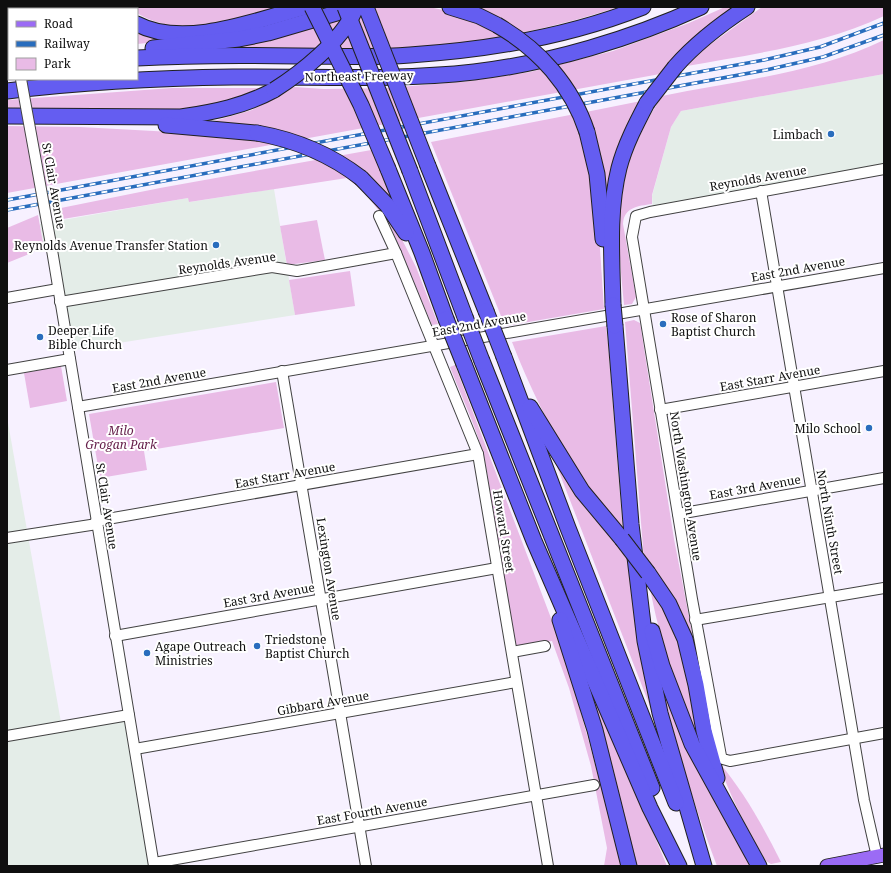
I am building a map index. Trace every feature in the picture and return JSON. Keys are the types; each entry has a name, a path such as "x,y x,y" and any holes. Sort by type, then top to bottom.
{"highway":[{"path":"138,24 166,32 198,33 305,7"},
{"path":"312,7 361,105 422,253 430,278 534,541 650,808 680,866"},
{"path":"345,7 410,171 543,517 635,742 680,866"},
{"path":"138,49 239,39 290,28 356,7"},
{"path":"7,116 181,117 206,114 244,104 274,90 304,70 320,55 348,20 356,7"},
{"path":"366,7 515,385 568,528 674,797 704,866"},
{"path":"450,7 479,16 497,25 529,46 555,73 578,108 587,132 597,174 606,271 613,305"},
{"name":"Northeast Freeway","path":"138,58 217,55 372,56 444,52 496,46 542,37 590,25 643,7"},
{"name":"Northeast Freeway","path":"7,91 162,79 355,77 474,72 520,64 624,38 672,20 701,7"},
{"path":"747,7 706,37 675,67 647,103 627,144 619,167 612,211 613,305 631,524 662,666 674,701 701,762 725,802 759,866"},
{"path":"98,117 257,133 306,146 328,156 362,178 373,189 398,219 430,278"},
{"path":"515,385 536,414 582,491 622,539 642,574 669,604 685,639 696,686 704,732 725,802"},
{"path":"534,541 595,730 629,866"},
{"path":"642,574 645,641 660,713 704,866"}],"main road":[{"path":"827,866 881,856"}],"street":[{"name":"St Clair Avenue","path":"21,80 52,250 154,865"},
{"name":"Reynolds Avenue","path":"636,216 650,212 884,169"},
{"name":"North Ninth Street","path":"761,191 864,800 881,856"},
{"name":"Howard Street","path":"379,216 478,454 548,866"},
{"name":"North Washington Avenue","path":"636,216 632,237 660,410 720,752 723,759 730,761 854,738"},
{"name":"Reynolds Avenue","path":"60,302 272,267 297,271 396,254"},
{"name":"East 2nd Avenue","path":"78,407 884,268"},
{"path":"7,298 58,289"},
{"path":"7,370 70,359"},
{"name":"Lexington Avenue","path":"282,371 366,866"},
{"name":"East Starr Avenue","path":"660,410 884,371"},
{"name":"East Starr Avenue","path":"7,538 302,484 478,454"},
{"name":"East 3rd Avenue","path":"678,514 884,478"},
{"name":"East 3rd Avenue","path":"115,636 497,568"},
{"path":"696,620 884,588"},
{"path":"512,652 545,646"},
{"name":"Gibbard Avenue","path":"135,749 516,682"},
{"path":"7,736 129,715"},
{"path":"854,738 884,733"},
{"name":"East Fourth Avenue","path":"154,865 594,785"}],"shaded area":[{"path":"884,74 884,168 653,209 652,196 671,127 681,111"},
{"path":"274,189 295,315 68,351 49,247 44,248 40,224 188,198 190,202"},
{"path":"7,417 62,728 129,716 155,866 7,866"}],"green space":[{"path":"106,7 107,8 17,8"},
{"path":"127,7 283,7 209,25 191,26 172,25 154,21 138,13 138,8"},
{"path":"380,7 429,7 453,12 469,7 618,7 561,24 504,36 445,45 366,49 229,48 228,45"},
{"path":"725,7 738,7 682,50 660,74 7,193 7,126 80,127 209,134 246,125 214,121 252,110 294,87 324,89 388,88 470,81 530,72 613,51 689,23"},
{"path":"762,7 884,7 884,16 860,26 812,41 762,53 687,66 704,49"},
{"path":"138,29 167,41 138,44"},
{"path":"884,40 884,74 681,111 671,127 652,195 652,204 633,208 624,218 623,224 636,297 632,304 624,305 619,238 622,187 629,161 637,141 662,96 775,75 831,61"},
{"path":"172,88 262,88 242,98 185,111 7,109 7,100"},
{"path":"641,101 608,193 605,193 586,112"},
{"path":"575,114 597,204 604,309 505,326 431,142"},
{"path":"388,147 396,165 382,169 393,199 393,222 416,267 438,324 432,325 390,225 365,193 347,178 189,202 188,198 57,220 56,209 160,188"},
{"path":"38,215 44,248 7,263 7,228"},
{"path":"317,220 325,260 287,265 280,226"},
{"path":"350,271 355,306 295,315 289,280"},
{"path":"634,320 640,323 674,539 695,648 683,619 644,560 625,322"},
{"path":"606,326 623,532 580,477 566,454 533,391 512,342"},
{"path":"455,365 565,655 623,866 604,866 607,848 591,766 569,688 552,641 515,646 484,456 474,426 450,367"},
{"path":"61,366 67,401 30,408 24,373"},
{"name":"Milo Grogan Park","path":"276,382 284,428 144,451 147,470 100,478 89,414"},
{"path":"554,459 627,552 637,631 653,708 651,709"},
{"path":"649,582 654,588 683,649 702,754 665,648 653,605"},
{"path":"572,638 667,866 636,866"},
{"path":"665,691 752,866 717,866 701,823 681,758 663,692"},
{"path":"718,761 752,810 781,862 771,864 766,861 739,812"}],"railway":[{"path":"7,200 764,60 820,47 884,23"},
{"path":"7,210 766,70 823,57 884,35"}],"place":[{"name":"Limbach","path":"831,134"},
{"name":"Reynolds Avenue Transfer Station","path":"216,245"},
{"name":"Rose of Sharon Baptist Church","path":"663,324"},
{"name":"Deeper Life Bible Church","path":"40,337"},
{"name":"Milo School","path":"869,428"},
{"name":"Triedstone Baptist Church","path":"257,646"},
{"name":"Agape Outreach Ministries","path":"147,653"}]}
